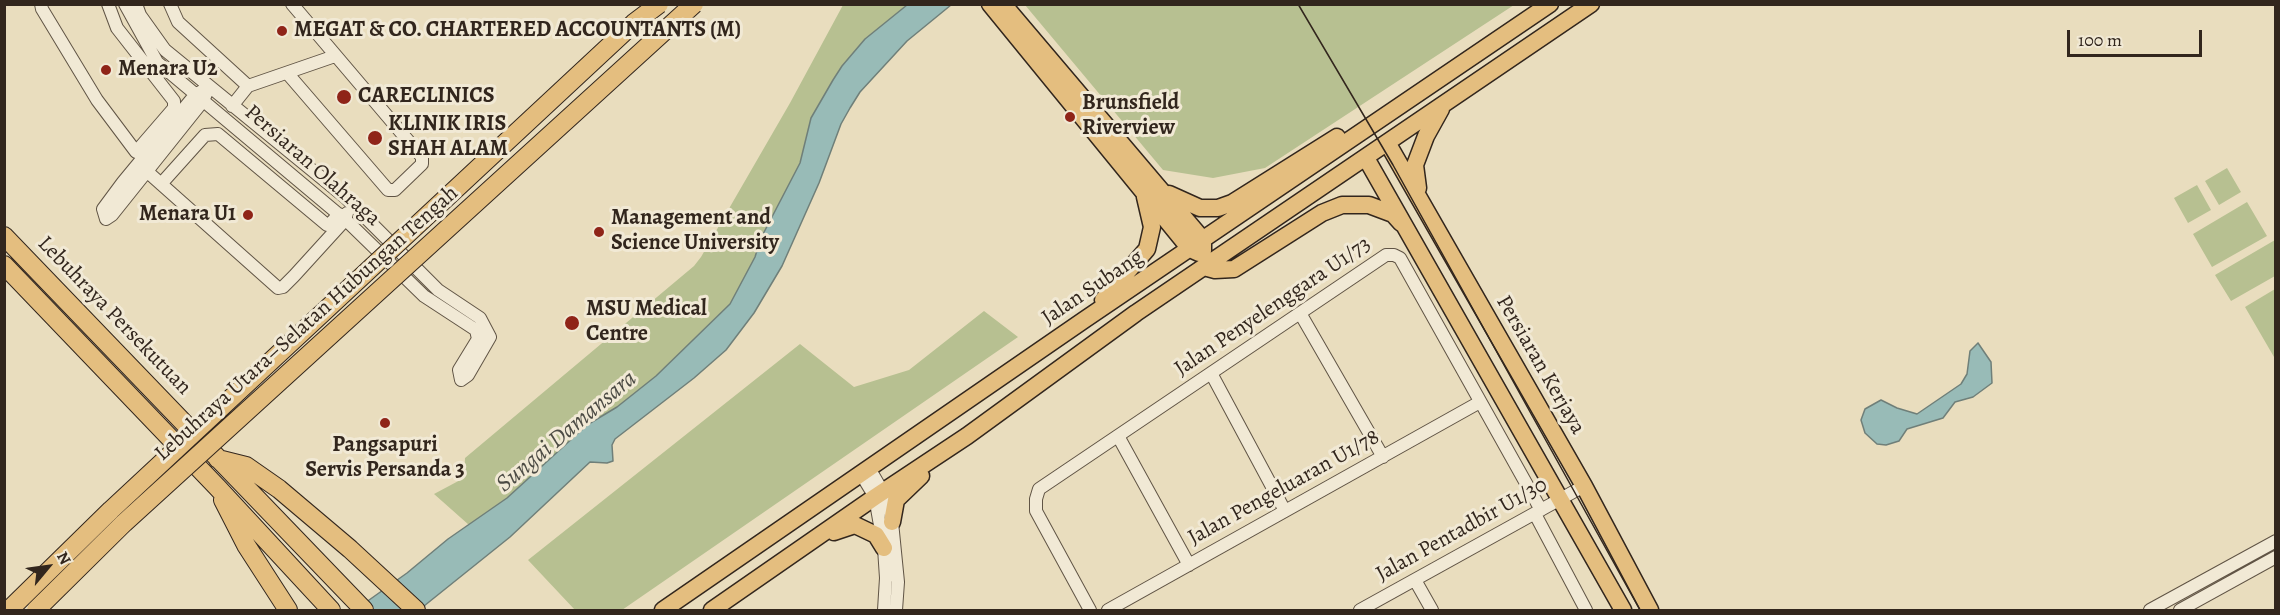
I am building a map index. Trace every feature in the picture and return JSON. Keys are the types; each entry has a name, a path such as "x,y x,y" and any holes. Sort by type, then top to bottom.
{"highway":[{"name":"Lebuhraya Utara–Selatan Hubungan Tengah","path":"9,610 111,510 634,23 659,4"},
{"name":"Lebuhraya Utara–Selatan Hubungan Tengah","path":"36,610 133,515 694,4"},
{"name":"Lebuhraya Persekutuan","path":"4,236 364,610"},
{"name":"Lebuhraya Persekutuan","path":"4,265 218,488 325,605"},
{"path":"218,459 246,466 279,489 350,549 416,610"},
{"path":"218,488 236,528 288,610"}],"main road":[{"name":"Jalan Subang","path":"663,610 1084,320 1200,253 1334,151 1550,4"},
{"path":"1200,253 1226,253 1366,158 1380,142 1442,107 1591,4"},
{"path":"996,7 1143,191 1215,270 1234,269 1322,213 1342,205 1369,205 1393,214 1408,230"},
{"path":"996,7 1163,191 1200,253"},
{"path":"1163,191 1200,208 1218,208 1232,202 1377,111 1391,104 1412,99"},
{"path":"1424,206 1416,179 1415,165 1426,136 1442,107"},
{"path":"1380,142 1389,114"},
{"path":"1334,151 1364,140 1380,142"},
{"name":"Persiaran Kerjaya","path":"1380,142 1424,206 1584,486 1650,610"},
{"path":"1366,158 1623,610"},
{"path":"1084,320 1147,249 1152,227 1143,191"},
{"name":"Jalan Subang","path":"712,610 795,551 967,436 1189,277 1200,253"},
{"path":"4,271 22,284"},
{"path":"892,522 896,500 967,436"},
{"path":"795,551 845,527 855,525 876,535 884,548"}],"street":[{"path":"41,4 97,100 136,152 174,108 174,101 117,28 108,4"},
{"name":"Persiaran Olahraga","path":"125,4 157,62 342,217 424,296 476,330 478,339 459,370 461,380 468,375 490,337 480,318 438,290 345,197 165,50 140,15 136,4"},
{"path":"170,4 178,22 248,86"},
{"path":"288,74 388,190 395,190 423,160 292,4"},
{"path":"232,106 248,86 335,56"},
{"path":"174,76 181,113"},
{"path":"150,174 181,113 210,87"},
{"path":"150,174 199,98"},
{"path":"128,186 150,174 205,135 218,134 327,225 342,217"},
{"path":"150,174 278,288 294,276 342,217 348,207 345,197"},
{"path":"4,231 18,250"},
{"name":"Jalan Penyelenggara U1/73","path":"1090,610 1036,511 1039,489 1386,255 1400,258 1480,402 1586,610"},
{"path":"1300,313 1383,457"},
{"path":"1211,373 1285,511"},
{"name":"Jalan Pengeluaran U1/78","path":"1108,610 1480,402"},
{"path":"1118,436 1189,565"},
{"path":"865,471 892,522 898,582 896,610"},
{"name":"Jalan Pentadbir U1/30","path":"1360,610 1584,486"},
{"path":"879,494 886,578 884,610"},
{"path":"2150,610 2276,541"},
{"path":"2180,610 2276,557"},
{"path":"1415,580 1432,610"}],"green space":[{"path":"843,5 907,5 865,39 833,80 811,118 800,163 730,304 656,376 617,407 587,425 507,498 469,525 434,494 464,478 465,458 694,266 790,103"},
{"path":"1025,5 1514,5 1265,168 1213,178 1163,170"},
{"path":"2227,168 2241,192 2219,205 2205,181"},
{"path":"2197,185 2211,210 2188,223 2174,198"},
{"path":"2247,202 2267,236 2212,267 2193,234"},
{"path":"2275,240 2275,276 2231,301 2215,275"},
{"path":"2275,289 2276,356 2274,357 2245,307"},
{"path":"984,311 1018,337 622,610 575,610 528,560 800,344 854,387 909,370"}],"water":[{"path":"907,5 951,5 907,41 860,92 841,124 819,183 782,266 754,313 726,350 694,378 615,439 612,445 613,461 590,462 510,537 419,610 355,610 407,573 448,539 507,498 587,425 617,407 656,376 730,304 800,163 811,118 833,80 865,39"},
{"path":"1978,343 1991,362 1992,383 1973,397 1955,402 1943,418 1907,429 1899,441 1886,445 1877,444 1865,433 1861,420 1865,409 1881,400 1917,414 1961,384 1967,374 1970,351"}],"tram line":[{"path":"1298,4 1393,165 1640,610"}],"place":[{"name":"MEGAT & CO. CHARTERED ACCOUNTANTS (M)","path":"282,31"},
{"name":"Menara U2","path":"106,70"},
{"name":"CARECLINICS","path":"344,97"},
{"name":"Brunsfield Riverview","path":"1070,117"},
{"name":"KLINIK IRIS SHAH ALAM","path":"375,138"},
{"name":"Menara U1","path":"248,215"},
{"name":"Management and Science University","path":"599,232"},
{"name":"MSU Medical Centre","path":"572,323"},
{"name":"Pangsapuri Servis Persanda 3","path":"385,423"}],"water label":[{"name":"Sungai Damansara","path":"567,432"}]}
